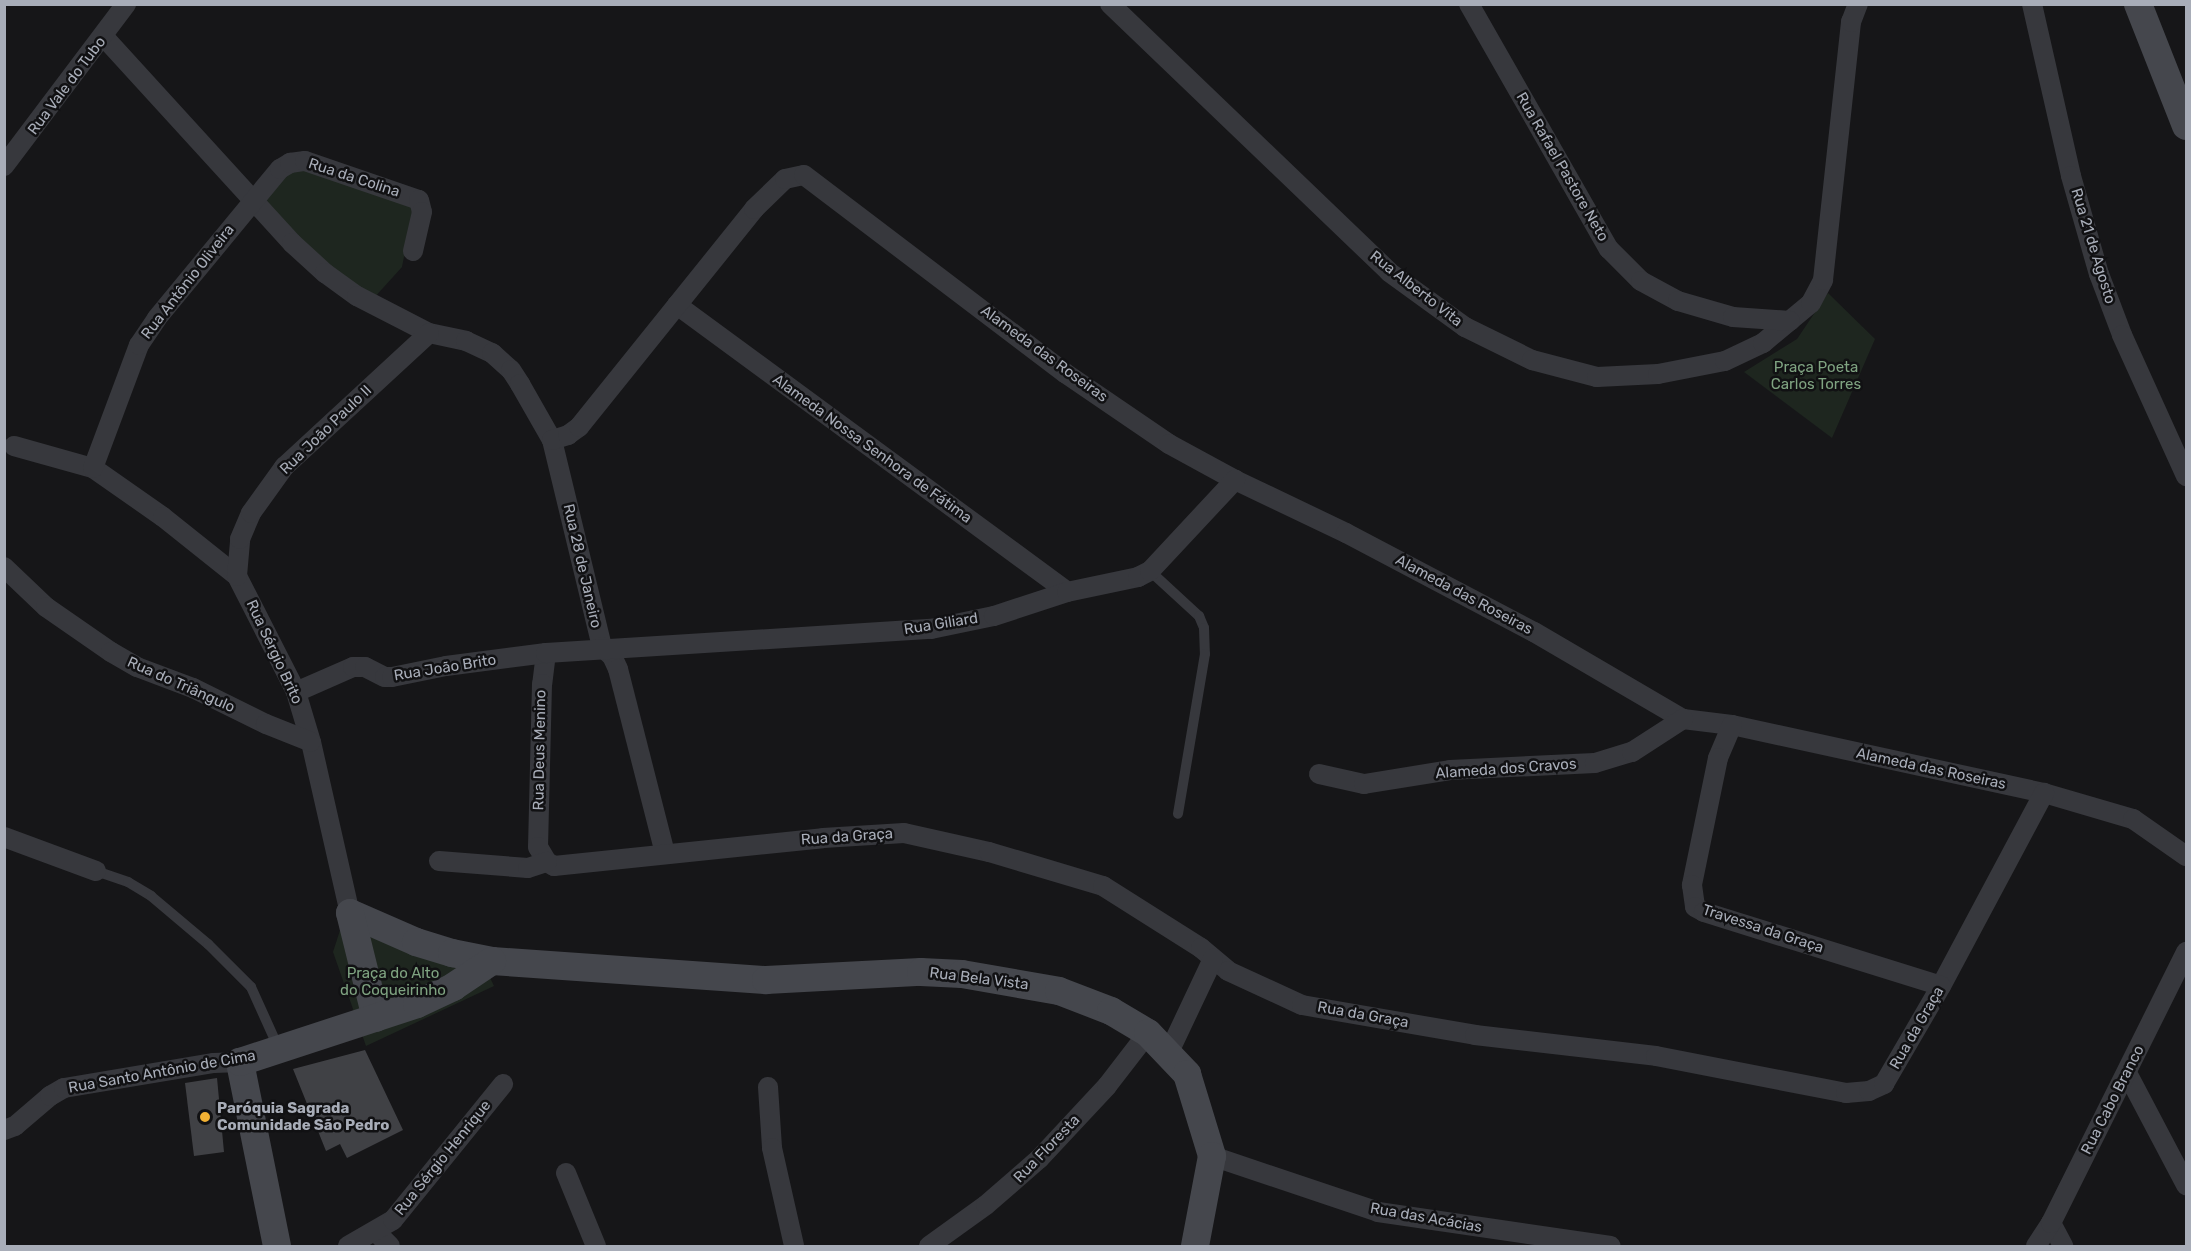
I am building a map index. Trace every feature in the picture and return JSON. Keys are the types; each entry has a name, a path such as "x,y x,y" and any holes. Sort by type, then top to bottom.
{"main road":[{"path":"2138,4 2187,126"},
{"name":"Rua Bela Vista","path":"350,913 416,942 452,953 492,961 766,980 921,972 962,974 1059,991 1111,1011 1148,1033 1169,1052 1187,1074 1212,1155 1200,1244"},
{"name":"Rua Sérgio Brito","path":"350,913 376,1018"},
{"name":"Rua Santo Antônio de Cima","path":"240,1062 417,1004 453,987 492,961"},
{"path":"240,1062 277,1246"}],"street":[{"name":"Rua Vale do Tubo","path":"4,166 104,37 126,4"},
{"name":"Rua Alberto Vita","path":"1110,4 1389,272 1465,327 1532,360 1597,377 1658,374 1725,361 1763,344 1811,303 1823,280 1851,22 1858,4"},
{"name":"Rua Rafael Pastore Neto","path":"1469,4 1609,249 1641,281 1678,301 1733,317 1790,321"},
{"name":"Rua 21 de Agosto","path":"2032,4 2071,176 2099,274 2122,335 2187,476"},
{"path":"104,37 254,202 325,273 357,296 429,333"},
{"name":"Rua da Colina","path":"254,202 280,169 290,163 305,161 419,200 422,212 413,251"},
{"name":"Alameda das Roseiras","path":"677,305 754,209 785,179 804,174 1065,372 1169,444 1235,480 1346,533 1534,632 1683,719 1732,725 2044,794 2133,819 2187,856"},
{"name":"Rua Antônio Oliveira","path":"93,468 139,345 157,318 254,202"},
{"path":"552,440 568,435 579,427 677,305"},
{"name":"Alameda Nossa Senhora de Fátima","path":"677,305 1067,592"},
{"name":"Rua 28 de Janeiro","path":"429,333 479,346 501,361 520,384 552,440 602,647 612,656 618,669 665,854"},
{"name":"Rua João Paulo II","path":"237,576 240,539 251,513 284,467 429,333"},
{"name":"Rua Sérgio Brito","path":"14,446 93,468 163,517 237,576 296,693 311,742 350,913"},
{"name":"Rua Giliard","path":"602,647 931,629 993,616 1067,592 1138,577 1150,571 1235,480"},
{"name":"Rua do Triângulo","path":"4,567 46,607 137,667 193,688 266,724 311,742"},
{"name":"Rua João Brito","path":"296,693 353,667 365,667 392,677 446,666 602,647"},
{"name":"Rua Deus Menino","path":"542,854 542,684 546,653"},
{"name":"Alameda dos Cravos","path":"1319,774 1364,784 1450,770 1595,763 1632,752 1683,719"},
{"name":"Travessa da Graça","path":"1732,725 1718,758 1692,885 1695,907 1704,912 1941,986"},
{"name":"Rua da Graça","path":"439,861 528,868 542,854 554,866 823,838 904,833 989,852 1103,886 1228,971 1302,1005 1475,1035 1656,1056 1846,1092 1869,1091 1884,1084 1941,986 2044,794"},
{"path":"4,837 96,871"},
{"name":"Rua Cabo Branco","path":"2036,1246 2051,1223 2187,952"},
{"path":"1169,1052 1213,959"},
{"name":"Rua Floresta","path":"929,1246 986,1205 1039,1159 1107,1086 1148,1033"},
{"name":"Rua Santo Antônio de Cima","path":"4,1130 15,1126 50,1096 64,1088 214,1063 240,1062"},
{"path":"2127,1073 2187,1185"},
{"name":"Rua Sérgio Henrique","path":"348,1246 393,1220 503,1084"},
{"path":"768,1087 772,1148 794,1246"},
{"name":"Rua das Acácias","path":"1212,1155 1378,1212 1611,1246"},
{"path":"566,1173 596,1246"},
{"path":"2051,1223 2063,1246"},
{"path":"375,1231 390,1246"}],"lane":[{"path":"1150,571 1203,622 1205,639 1205,654 1178,814"},
{"path":"96,871 128,882 151,896 182,920 216,952 251,987 279,1050"}],"green space":[{"path":"307,162 414,206 402,267 373,299 319,267 254,202 285,165"},
{"name":"Praça Poeta Carlos Torres","path":"1828,293 1875,339 1832,438 1744,372 1797,339"},
{"name":"Praça do Alto do Coqueirinho","path":"343,921 481,959 494,986 366,1046 333,952"}],"building":[{"path":"365,1050 403,1130 347,1158 340,1144 326,1151 293,1069"},
{"name":"Paróquia Sagrada Comunidade São Pedro","path":"217,1078 224,1152 194,1156 185,1083"}],"place":[{"name":"Paróquia Sagrada Comunidade São Pedro","path":"205,1117"}]}
